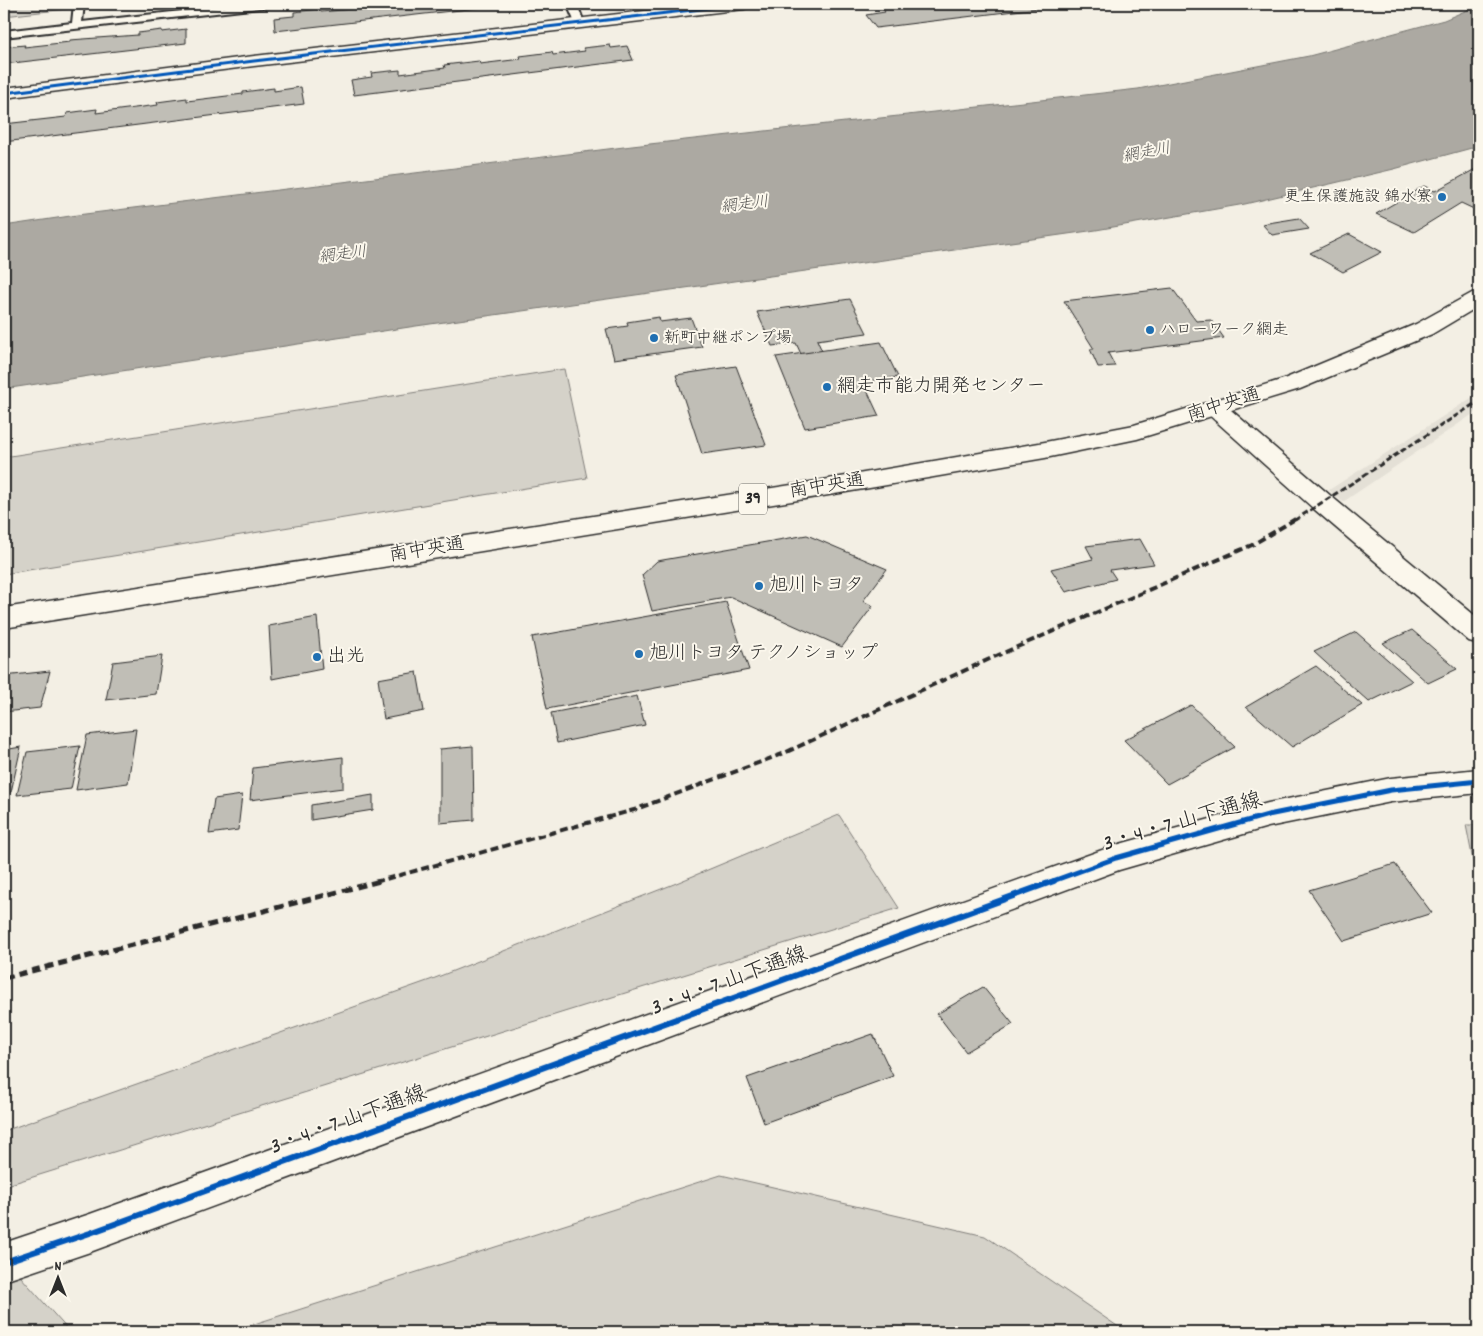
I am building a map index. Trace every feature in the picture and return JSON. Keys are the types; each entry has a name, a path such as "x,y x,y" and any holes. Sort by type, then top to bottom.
{"main road":[{"path":"4,93 254,61 744,4"},
{"name":"南中央通","path":"4,618 807,491 1045,450 1137,432 1292,384 1424,329 1479,297"},
{"path":"1216,409 1323,503 1479,634"},
{"name":"3・4・7 山下通線","path":"4,1262 90,1233 1116,858 1268,815 1391,790 1479,781"}],"lane":[{"path":"77,26 79,4"},
{"path":"4,34 268,4"},
{"path":"572,4 579,23"}],"shaded area":[{"path":"4,4 67,4 67,9 4,16"},
{"path":"564,369 587,478 4,574 4,457"},
{"path":"1479,393 1479,410 1343,502 1329,490"},
{"path":"839,815 899,908 4,1186 4,1131 430,980 674,884"},
{"path":"1466,825 1479,825 1479,891"},
{"path":"721,1175 985,1236 1126,1332 229,1332"},
{"path":"4,1258 70,1332 4,1332"}],"water":[{"name":"網走川","path":"1479,5 1479,146 1394,169 1245,204 1096,230 416,326 4,389 4,226 77,215 632,146 1138,89 1309,56 1444,20"}],"building":[{"path":"513,4 275,31 274,18 294,16 294,12 320,9 321,12 363,8 363,5"},
{"path":"948,4 1071,4 876,28 866,15 885,12 883,9 907,6 910,9"},
{"path":"186,29 186,43 4,64 4,47 25,45 24,47 70,42 70,40"},
{"path":"610,45 611,48 627,46 633,60 354,95 351,80 372,77 371,73 400,70 400,74 445,68 444,65 479,61 480,64 521,59 520,56 552,52 553,55 585,51 583,48"},
{"path":"301,87 304,104 4,142 4,124 66,117 67,113 97,109 96,113 158,105 157,102 187,98 187,101 274,88 274,91"},
{"name":"更生保護施設 錦水寮","path":"1479,167 1478,211 1461,203 1414,232 1376,214 1424,186 1435,191"},
{"path":"1299,218 1309,229 1272,235 1262,224"},
{"path":"1349,234 1382,252 1343,272 1310,253"},
{"name":"ハローワーク網走","path":"1172,288 1196,321 1211,320 1224,338 1108,353 1115,366 1098,367 1090,349 1094,349 1064,301"},
{"path":"850,299 867,333 817,340 822,351 801,354 796,343 772,346 757,312"},
{"name":"新町中継ポンプ場","path":"659,317 660,322 691,318 702,347 614,359 606,329 628,326 627,322"},
{"name":"網走市能力開発センター","path":"881,342 898,377 863,382 879,416 805,428 776,357"},
{"path":"736,366 766,445 702,454 676,375"},
{"name":"旭川トヨタ","path":"807,535 887,569 863,601 873,606 842,647 731,597 652,611 642,575 657,561"},
{"path":"1140,539 1154,564 1110,570 1116,579 1066,592 1051,569 1093,559 1086,546"},
{"name":"旭川トヨタ テクノショップ","path":"726,602 749,670 547,709 532,637"},
{"path":"317,617 322,669 272,679 269,626"},
{"path":"1412,630 1457,669 1428,683 1383,643"},
{"path":"1356,632 1412,681 1369,702 1314,652"},
{"path":"162,656 156,694 106,700 113,662"},
{"path":"1316,666 1362,705 1292,747 1246,707"},
{"path":"50,671 40,708 4,712 4,676"},
{"path":"417,672 424,711 384,719 378,679"},
{"path":"637,696 645,725 557,743 551,713"},
{"path":"1191,705 1235,747 1167,784 1124,740"},
{"path":"136,729 128,783 76,790 87,735"},
{"path":"80,746 71,789 17,795 27,752"},
{"path":"473,746 474,820 440,823 440,749"},
{"path":"21,747 11,792 4,792 4,750"},
{"path":"343,757 343,788 250,800 253,768"},
{"path":"242,795 238,830 209,834 214,799"},
{"path":"373,795 373,810 311,820 311,805"},
{"path":"1395,864 1432,913 1344,941 1309,890"},
{"path":"983,987 1013,1024 966,1052 937,1014"},
{"path":"873,1034 893,1076 764,1123 747,1078"}],"railway":[{"path":"1295,520 1479,401"},
{"path":"375,882 634,810 782,754 994,657 1252,545 1297,518"},
{"path":"4,978 380,881"}],"cycle path":[{"path":"4,93 254,61 744,4"},
{"path":"4,1262 90,1233 1116,858 1268,815 1391,790 1479,781"}],"place":[{"name":"更生保護施設 錦水寮","path":"1442,197"},
{"name":"ハローワーク網走","path":"1150,330"},
{"name":"新町中継ポンプ場","path":"654,338"},
{"name":"網走市能力開発センター","path":"827,387"},
{"name":"旭川トヨタ","path":"759,586"},
{"name":"旭川トヨタ テクノショップ","path":"639,654"},
{"name":"出光","path":"317,657"}]}
